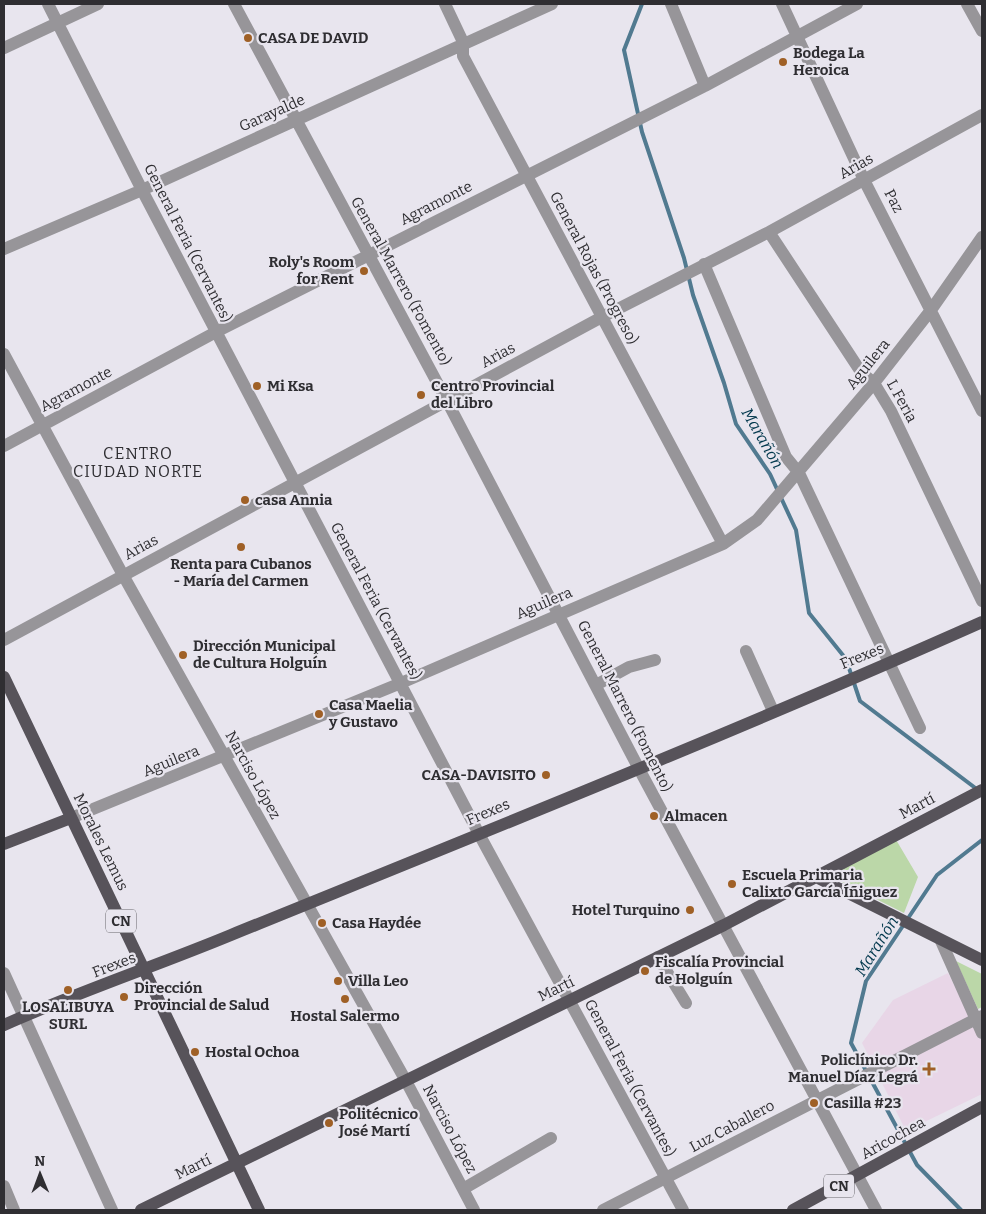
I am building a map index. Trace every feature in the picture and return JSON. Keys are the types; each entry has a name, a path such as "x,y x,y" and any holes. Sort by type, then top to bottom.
{"main road":[{"name":"Frexes","path":"4,1025 145,970 479,834 868,672 982,622"},
{"name":"Morales Lemus","path":"4,677 259,1210"},
{"name":"Martí","path":"141,1210 571,1001 816,877 982,790"},
{"name":"Aguilera","path":"4,844 71,818"},
{"path":"816,877 940,941 982,960"},
{"name":"Aricochea","path":"793,1210 982,1107"}],"street":[{"name":"General Feria (Cervantes)","path":"48,4 142,190 479,834 683,1210"},
{"path":"4,48 98,4"},
{"name":"General Marrero (Fomento)","path":"234,4 447,400 638,768 724,924 815,1100 876,1210"},
{"name":"General Rojas (Progreso)","path":"445,4 463,42 463,56 723,544"},
{"name":"Garayalde","path":"4,250 296,121 463,42 552,4"},
{"path":"671,4 705,86"},
{"name":"Paz","path":"782,4 864,180 982,411"},
{"name":"Agramonte","path":"4,446 216,332 705,86 857,4"},
{"path":"967,4 982,31"},
{"name":"Arias","path":"4,640 602,317 769,232 982,115"},
{"name":"L Feria","path":"769,232 861,372 874,383 891,411 982,601"},
{"name":"Aguilera","path":"71,818 225,757 723,544 757,520 799,472 874,383 931,310 982,237"},
{"path":"701,266 786,457 799,472 920,728"},
{"name":"Narciso López","path":"4,354 123,575 406,1081 474,1210"},
{"path":"746,651 773,711"},
{"path":"596,685 629,667 655,660"},
{"path":"940,941 979,1017 982,1033"},
{"path":"658,957 686,1003"},
{"path":"4,974 112,1210"},
{"name":"Luz Caballero","path":"603,1210 979,1017"},
{"path":"463,1189 551,1138"},
{"path":"4,1186 14,1210"}],"shaded area":[{"name":"Policlínico Dr. Manuel Díaz Legrá","path":"948,973 982,1042 982,1094 906,1131 862,1043 893,1000"}],"green space":[{"path":"895,838 918,877 904,913 830,876"},
{"path":"956,961 982,974 982,1007 978,1009"}],"waterway":[{"name":"Marañón","path":"642,4 624,50 642,132 736,424 770,474 796,530 809,613 846,659 860,701 978,790"},
{"name":"Marañón","path":"961,1210 917,1165 851,1043 866,981 937,875 982,840"}],"place":[{"name":"CASA DE DAVID","path":"248,38"},
{"name":"Bodega La Heroica","path":"783,62"},
{"name":"Roly's Room for Rent","path":"364,271"},
{"name":"Mi Ksa","path":"257,386"},
{"name":"Centro Provincial del Libro","path":"421,395"},
{"name":"casa Annia","path":"245,500"},
{"name":"Renta para Cubanos - María del Carmen","path":"241,547"},
{"name":"Dirección Municipal de Cultura Holguín","path":"183,655"},
{"name":"Casa Maelia y Gustavo","path":"319,714"},
{"name":"CASA-DAVISITO","path":"546,775"},
{"name":"Almacen","path":"654,816"},
{"name":"Escuela Primaria Calixto García Íñiguez","path":"732,884"},
{"name":"Hotel Turquino","path":"690,910"},
{"name":"Casa Haydée","path":"322,923"},
{"name":"Fiscalía Provincial de Holguín","path":"645,971"},
{"name":"Villa Leo","path":"338,981"},
{"name":"LOSALIBUYA SURL","path":"68,990"},
{"name":"Dirección Provincial de Salud","path":"124,997"},
{"name":"Hostal Salermo","path":"345,999"},
{"name":"Hostal Ochoa","path":"195,1052"},
{"name":"Policlínico Dr. Manuel Díaz Legrá","path":"929,1069"},
{"name":"Casilla #23","path":"814,1103"},
{"name":"Politécnico José Martí","path":"329,1123"}],"district":[{"name":"CENTRO CIUDAD NORTE","path":"138,462"}]}
